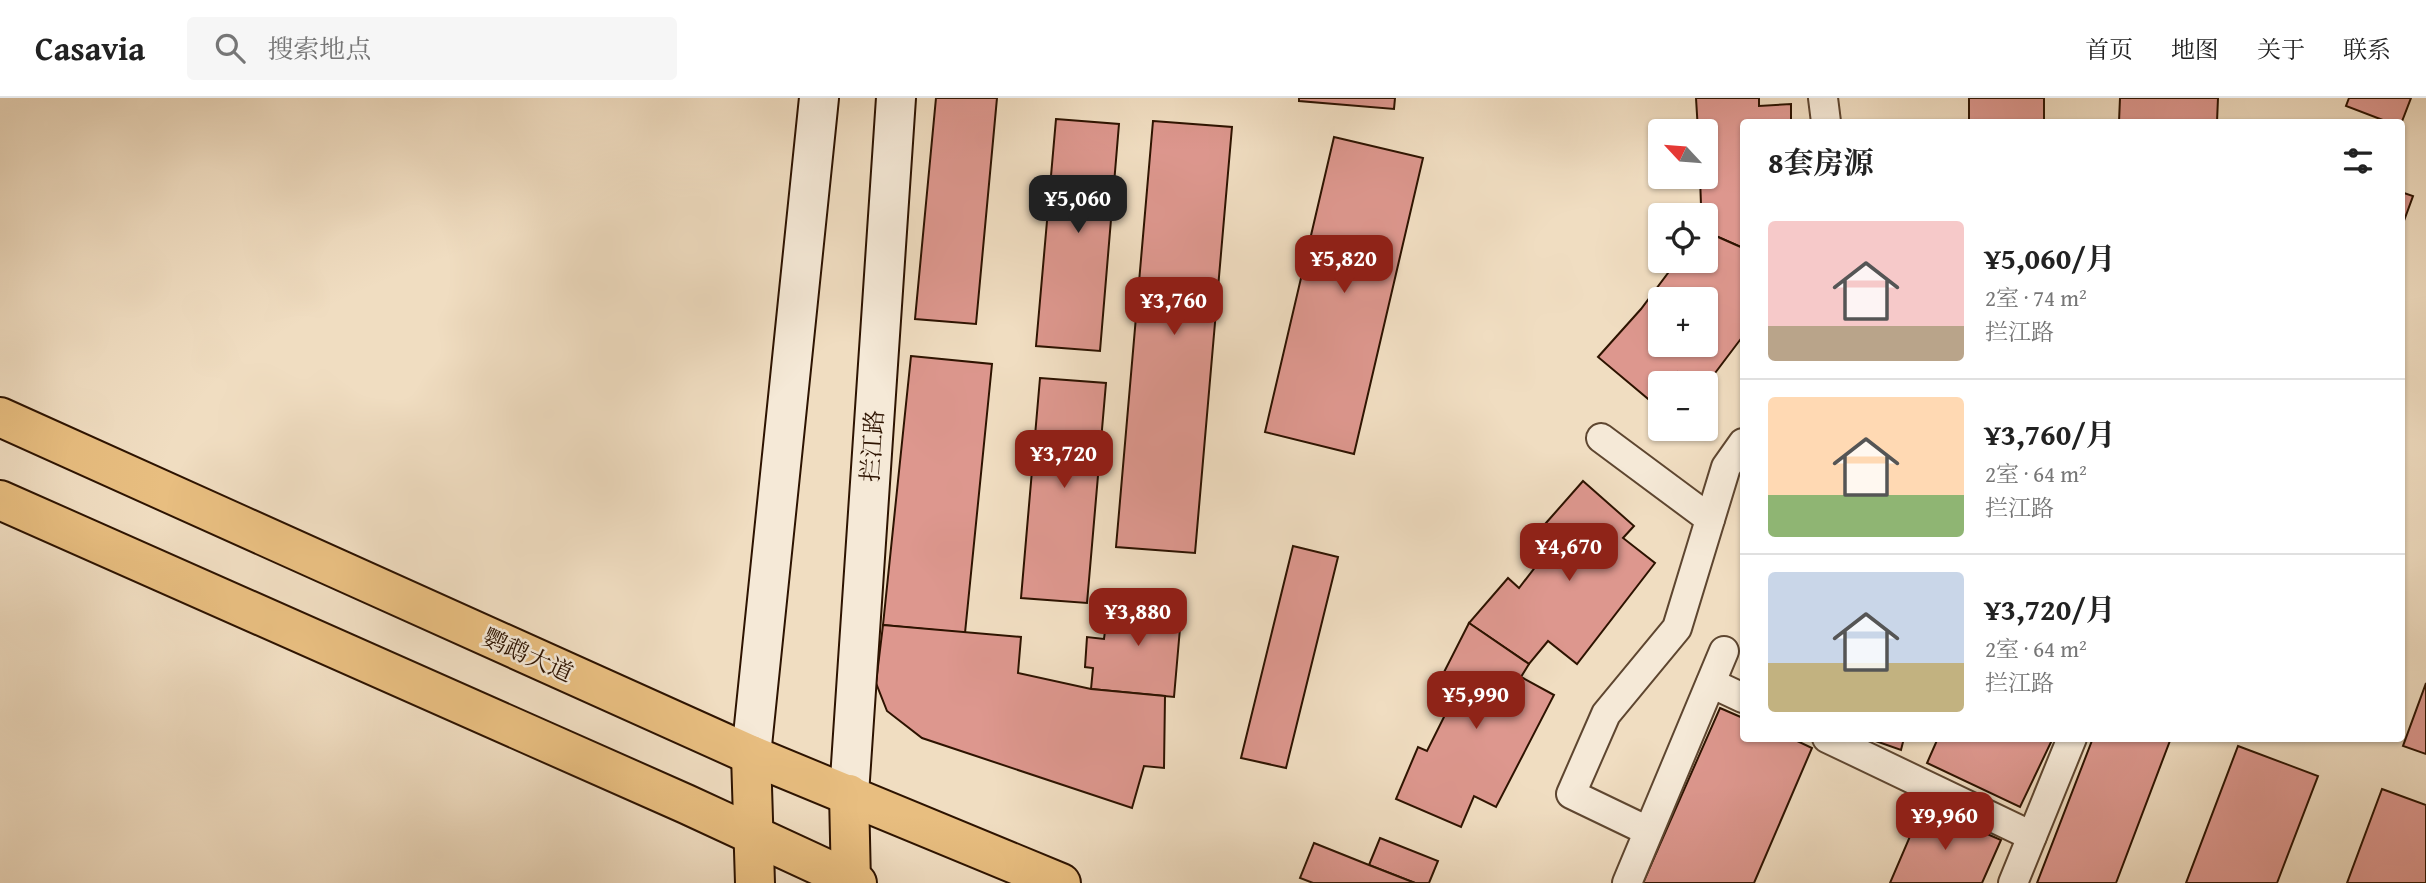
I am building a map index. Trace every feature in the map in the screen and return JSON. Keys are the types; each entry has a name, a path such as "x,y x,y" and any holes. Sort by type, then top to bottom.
{"main road":[{"path":"755,883 751,755 819,98"},
{"name":"拦江路","path":"849,794 896,98"},
{"name":"鹦鹉大道","path":"0,417 751,755 1061,883"},
{"path":"0,500 755,835 853,882 849,794"}],"street":[{"path":"1823,98 1826,119"},
{"path":"1601,438 1710,519"},
{"path":"1648,831 1571,794 1606,714 1677,628 1726,467 1740,447"},
{"path":"1627,883 1724,651"},
{"path":"1711,683 1740,697"},
{"path":"1835,742 2032,836"},
{"path":"2013,883 2070,742"}],"building":[{"path":"936,98 997,98 976,324 915,319"},
{"path":"1299,98 1395,98 1394,109 1299,101"},
{"path":"1696,98 1759,98 1759,106 1791,104 1791,119 1740,119 1740,247 1718,237 1718,203 1701,203 1700,189 1718,189 1718,119 1697,119"},
{"path":"1969,98 2044,98 2044,119 1969,119"},
{"path":"2120,98 2218,98 2217,119 2119,119"},
{"path":"2349,98 2411,98 2403,119 2380,119 2346,106"},
{"path":"1056,119 1119,124 1100,351 1036,346"},
{"path":"1153,121 1232,127 1195,553 1116,547"},
{"path":"1334,137 1423,158 1354,454 1265,432"},
{"path":"2405,193 2413,196 2405,218"},
{"path":"1718,237 1740,247 1740,340 1717,371 1648,371 1648,399 1598,357 1648,300 1648,357 1718,357 1718,287 1658,287 1668,273 1718,273"},
{"path":"911,356 992,364 965,633 883,625"},
{"path":"1040,378 1106,383 1087,603 1021,598"},
{"path":"1583,481 1634,526 1623,538 1655,563 1577,664 1548,641 1529,664 1469,623 1508,578 1519,588 1560,535 1546,523"},
{"path":"1293,546 1338,557 1286,768 1241,758"},
{"path":"1165,593 1183,594 1174,697 1091,689 1093,668 1085,667 1087,637 1104,639 1107,615 1115,615 1117,599 1164,603"},
{"path":"1469,623 1529,664 1521,677 1554,695 1496,807 1474,796 1461,827 1396,799 1418,747 1427,751 1458,689 1440,680"},
{"path":"883,625 1021,637 1018,673 1091,689 1165,696 1164,768 1144,766 1132,808 922,738 887,711 876,683"},
{"path":"2426,683 2426,754 2403,746"},
{"path":"1720,708 1740,717 1740,742 1799,742 1812,748 1754,883 1643,883"},
{"path":"1878,742 1903,742 1901,750"},
{"path":"1936,742 2051,742 2020,807 1927,763"},
{"path":"2091,742 2169,742 2116,883 2037,883"},
{"path":"2238,746 2318,776 2277,883 2186,883"},
{"path":"2382,789 2426,805 2426,883 2347,883"},
{"path":"1923,806 2001,840 1982,883 1890,883"},
{"path":"1380,838 1438,861 1429,883 1415,883 1369,865"},
{"path":"1314,843 1415,883 1313,883 1300,878"}]}
